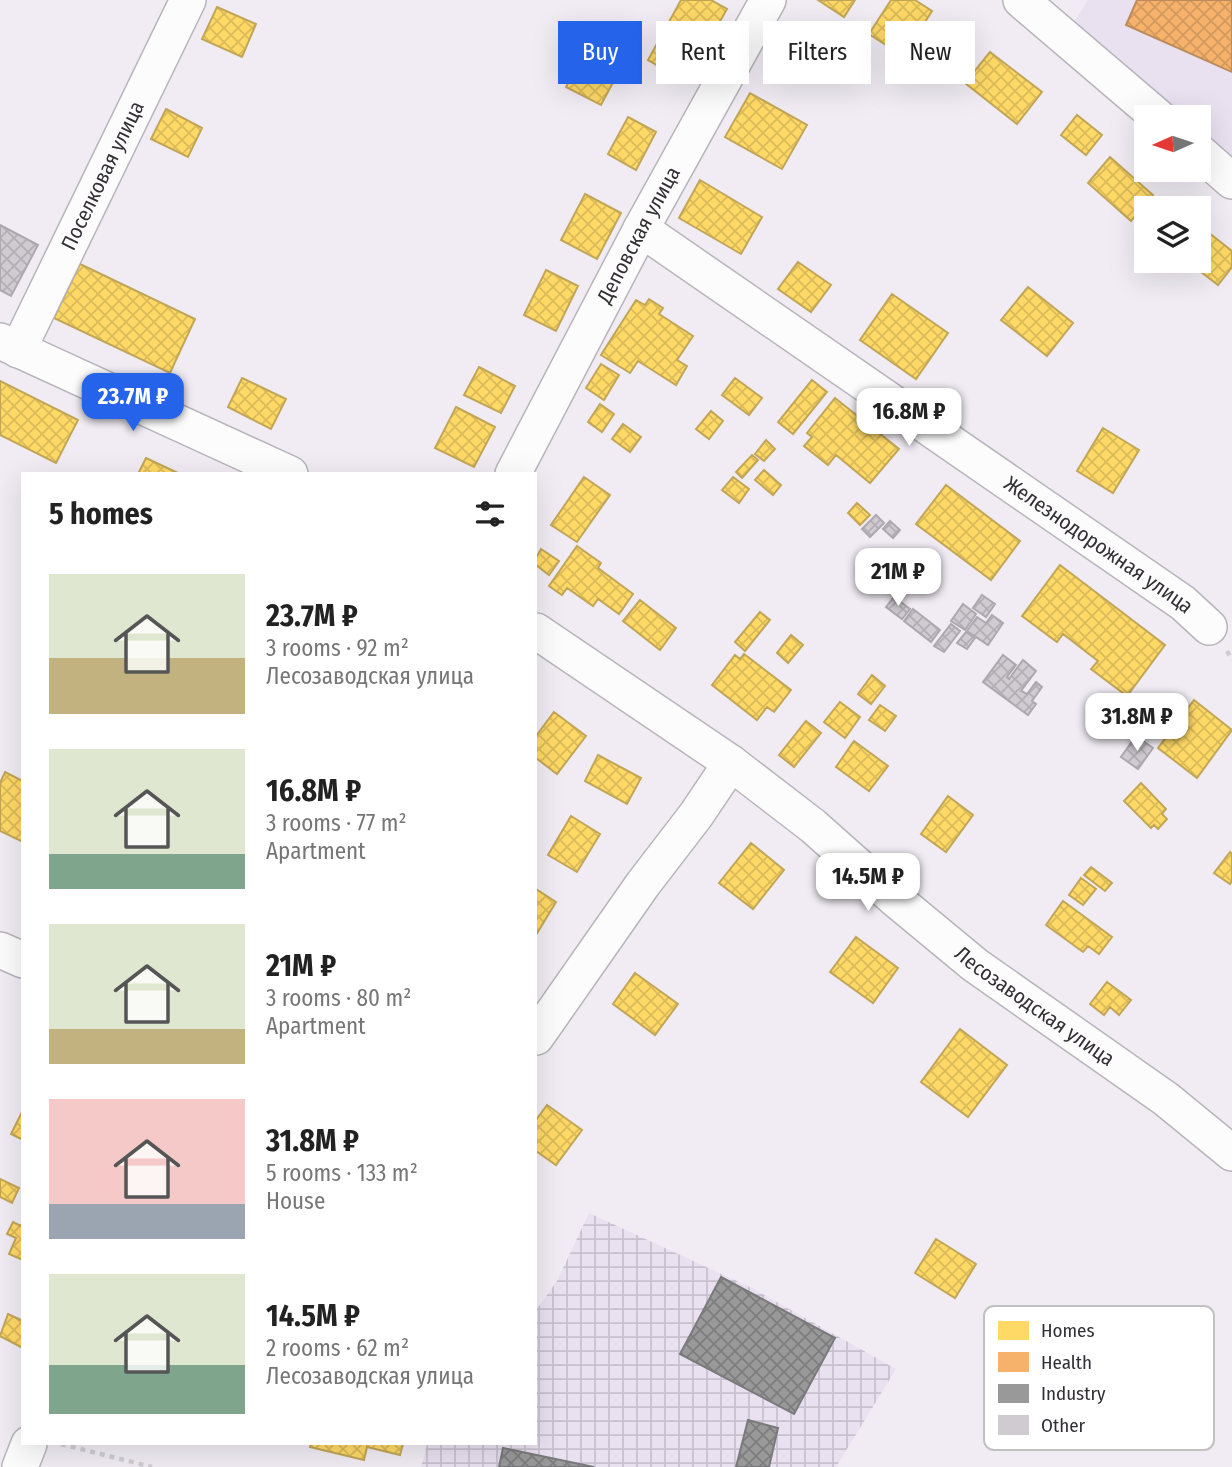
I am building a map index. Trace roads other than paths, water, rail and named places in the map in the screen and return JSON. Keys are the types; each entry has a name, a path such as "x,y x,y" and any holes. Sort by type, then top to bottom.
{"street":[{"name":"Поселковая улица","path":"9,345 188,0"},
{"name":"Деповская улица","path":"514,472 641,229 768,0"},
{"path":"1038,5 1145,105"},
{"path":"1211,163 1232,181"},
{"name":"Железнодорожная улица","path":"641,229 1183,603 1209,627"},
{"path":"9,345 286,472"},
{"name":"Лесозаводская улица","path":"537,632 731,763 813,825 894,898 975,965 1166,1099 1232,1153"},
{"path":"537,1036 643,884 696,816 731,763"},
{"path":"0,950 21,959"},
{"path":"20,1467 29,1445"}]}
